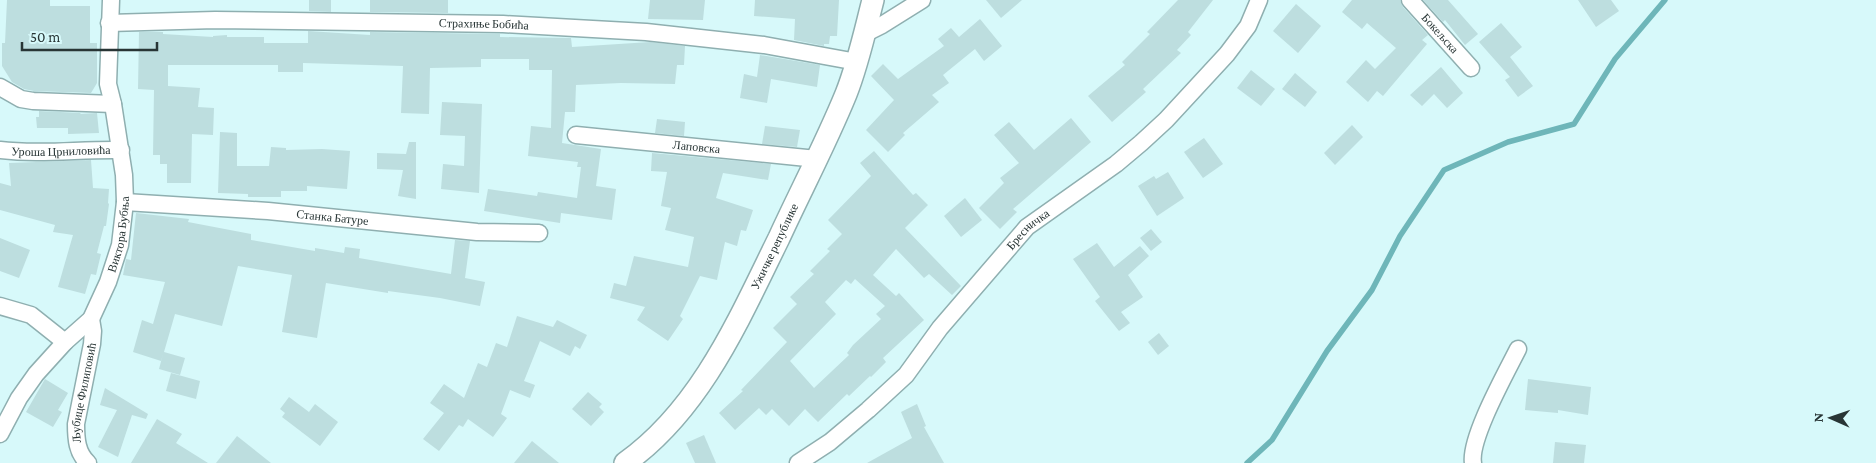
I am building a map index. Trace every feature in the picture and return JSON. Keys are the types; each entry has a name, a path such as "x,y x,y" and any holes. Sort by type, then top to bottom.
{"street":[{"name":"Виктора Бубња","path":"0,434 19,398 36,374 91,319 115,262 123,227 125,202 121,150 108,84 111,0"},
{"name":"Ужичке републике","path":"625,463 664,429 691,399 725,344 817,159 846,94 857,62 873,0"},
{"path":"864,34 922,0"},
{"name":"Бресничка","path":"798,463 868,410 906,374 940,328 1027,227 1116,164 1166,120 1226,54 1248,26 1259,0"},
{"name":"Бокељска","path":"1410,0 1471,68"},
{"name":"Страхиње Бобића","path":"109,23 215,20 503,24 646,32 764,45 857,62"},
{"path":"0,87 21,99 33,101 113,104"},
{"name":"Лаповска","path":"576,135 817,159"},
{"name":"Уроша Црниловића","path":"0,150 31,153 95,149 121,150"},
{"name":"Станка Батуре","path":"125,202 268,212 477,232 539,233"},
{"path":"0,306 31,315 66,342"},
{"name":"Љубице Филиповић","path":"88,463 80,453 76,435 76,424 92,344 93,331 91,319"},
{"path":"1474,463 1475,444 1483,423 1518,349"}],"building":[{"path":"7,0 50,0 50,6 90,6 90,43 97,43 97,83 91,93 34,91 24,89 12,82 2,66 2,43 5,43"},
{"path":"309,0 331,0 331,12 309,11"},
{"path":"370,0 448,0 448,13 370,12"},
{"path":"650,0 705,0 703,20 648,19"},
{"path":"755,0 839,0 837,36 830,36 829,44 824,44 824,46 794,40 795,19 754,16"},
{"path":"986,0 1022,0 1001,18"},
{"path":"1178,0 1213,0 1188,32 1191,35 1177,50 1181,53 1143,89 1146,92 1112,122 1088,96 1125,65 1122,62 1150,34 1147,32"},
{"path":"1352,0 1400,0 1403,7 1428,35 1422,40 1427,44 1383,96 1377,91 1368,102 1346,82 1366,60 1375,69 1396,48 1367,23 1362,29 1342,12"},
{"path":"1423,0 1448,0 1478,34 1465,45 1445,20 1443,22"},
{"path":"1578,0 1611,0 1619,11 1596,27"},
{"path":"1296,4 1321,26 1298,53 1273,31"},
{"path":"980,19 1002,46 984,61 975,49 943,75 949,83 932,95 939,102 903,133 905,135 888,152 866,130 894,100 871,76 883,64 898,79 944,46 938,39 951,28 959,37"},
{"path":"1501,23 1522,47 1510,57 1533,86 1518,97 1505,80 1510,77 1479,42"},
{"path":"308,31 370,35 370,32 500,34 500,37 571,38 572,47 650,42 685,46 684,65 677,65 675,84 621,83 576,85 575,112 565,112 562,143 601,149 596,186 616,189 612,220 561,213 560,223 484,211 488,189 537,196 538,192 577,198 581,167 577,167 578,162 528,156 531,126 551,128 552,70 529,70 529,59 481,59 481,67 430,68 429,114 401,113 403,66 303,63 303,72 278,72 278,65 168,65 168,86 200,88 198,107 214,108 213,135 192,134 191,183 167,183 167,164 160,164 160,155 153,155 154,90 138,89 139,32 163,32 163,34 213,37 227,35 227,37 264,37 264,43 308,43"},
{"path":"760,55 820,65 817,87 771,79 767,103 740,98 744,74 757,77"},
{"path":"1441,67 1463,93 1447,108 1434,94 1422,106 1410,95"},
{"path":"1251,70 1275,89 1261,106 1237,88"},
{"path":"1295,73 1317,92 1305,107 1282,89"},
{"path":"442,102 482,104 479,193 441,189 443,164 464,166 465,136 440,135"},
{"path":"39,111 80,114 97,113 99,133 68,134 68,128 37,128 36,117 39,117"},
{"path":"1071,118 1091,142 1013,209 1017,212 1000,229 979,208 1004,183 1000,178 1019,163 994,135 1009,122 1034,150"},
{"path":"657,119 685,122 684,136 655,133"},
{"path":"1352,125 1363,137 1335,165 1324,153"},
{"path":"765,126 800,130 797,147 762,144"},
{"path":"220,132 237,133 237,166 269,166 271,147 286,148 286,150 322,149 350,151 347,189 307,186 307,191 281,191 281,197 248,197 248,194 218,193"},
{"path":"1204,138 1223,164 1203,178 1184,152"},
{"path":"409,142 416,142 416,199 398,196 403,170 377,169 377,153 406,154"},
{"path":"874,151 913,195 916,193 928,205 905,228 961,286 952,295 929,274 924,278 896,249 873,275 896,296 899,293 924,320 883,358 886,362 871,377 849,396 847,394 818,422 805,409 789,426 772,409 766,415 759,408 735,430 719,413 743,391 741,390 787,342 773,328 797,304 790,297 814,274 810,271 830,251 827,249 842,234 828,220 871,176 860,163","holes":["855,279 885,306 876,314 881,319 853,345 847,353 849,355 814,388 790,361 836,314 825,302 846,280 851,284"]},
{"path":"652,153 771,164 768,180 723,173 716,198 753,210 746,231 741,230 737,246 725,242 717,280 700,276 680,316 683,319 668,341 637,320 645,307 610,298 614,283 626,286 634,256 688,267 694,237 665,230 671,208 661,206 667,172 651,171"},
{"path":"91,160 93,188 109,189 109,204 106,226 104,226 97,253 101,254 96,275 91,274 85,294 58,287 73,235 53,232 55,225 0,210 0,183 11,186 9,163"},
{"path":"1168,172 1184,198 1157,216 1138,186 1154,176 1156,179"},
{"path":"965,198 982,220 961,237 944,216"},
{"path":"136,213 189,219 188,222 251,234 251,240 315,251 315,248 344,253 345,247 360,249 359,258 451,274 455,240 470,241 465,278 485,282 480,306 440,298 388,291 388,293 326,283 317,338 282,332 292,275 238,266 222,326 175,314 164,352 185,358 180,375 159,369 163,354 161,361 133,352 142,320 153,324 165,282 123,275 126,259 131,260"},
{"path":"1151,229 1162,242 1151,251 1140,238"},
{"path":"0,238 30,250 19,278 0,271"},
{"path":"1097,243 1114,267 1140,246 1149,256 1128,275 1143,297 1121,312 1130,323 1119,331 1095,301 1100,297 1073,259"},
{"path":"517,316 553,327 557,320 587,335 580,349 575,346 570,356 540,341 524,381 535,385 530,398 510,390 501,414 507,418 493,437 468,419 463,427 459,425 439,451 423,439 444,413 430,403 444,384 464,398 478,363 487,367 496,343 507,347"},
{"path":"1159,333 1169,346 1158,355 1148,342"},
{"path":"171,373 200,381 196,399 166,391"},
{"path":"45,379 68,393 58,410 62,412 53,427 26,412"},
{"path":"1528,379 1591,387 1588,415 1558,410 1558,413 1525,410"},
{"path":"105,388 148,414 146,419 132,415 118,457 98,447 117,410 100,405"},
{"path":"588,392 602,404 599,407 604,412 591,426 572,409"},
{"path":"289,397 309,412 315,404 338,422 320,446 282,417 285,413 280,409"},
{"path":"917,404 926,426 924,427 944,463 867,463 912,438 901,412"},
{"path":"157,419 182,434 176,443 208,463 131,463"},
{"path":"704,435 716,463 695,463 686,443"},
{"path":"237,436 271,463 216,463"},
{"path":"532,441 559,463 514,463"},
{"path":"1555,442 1586,445 1584,463 1553,463"}],"waterway":[{"path":"1247,463 1272,440 1327,351 1372,290 1400,236 1444,170 1508,142 1574,124 1615,59 1665,0"}]}
